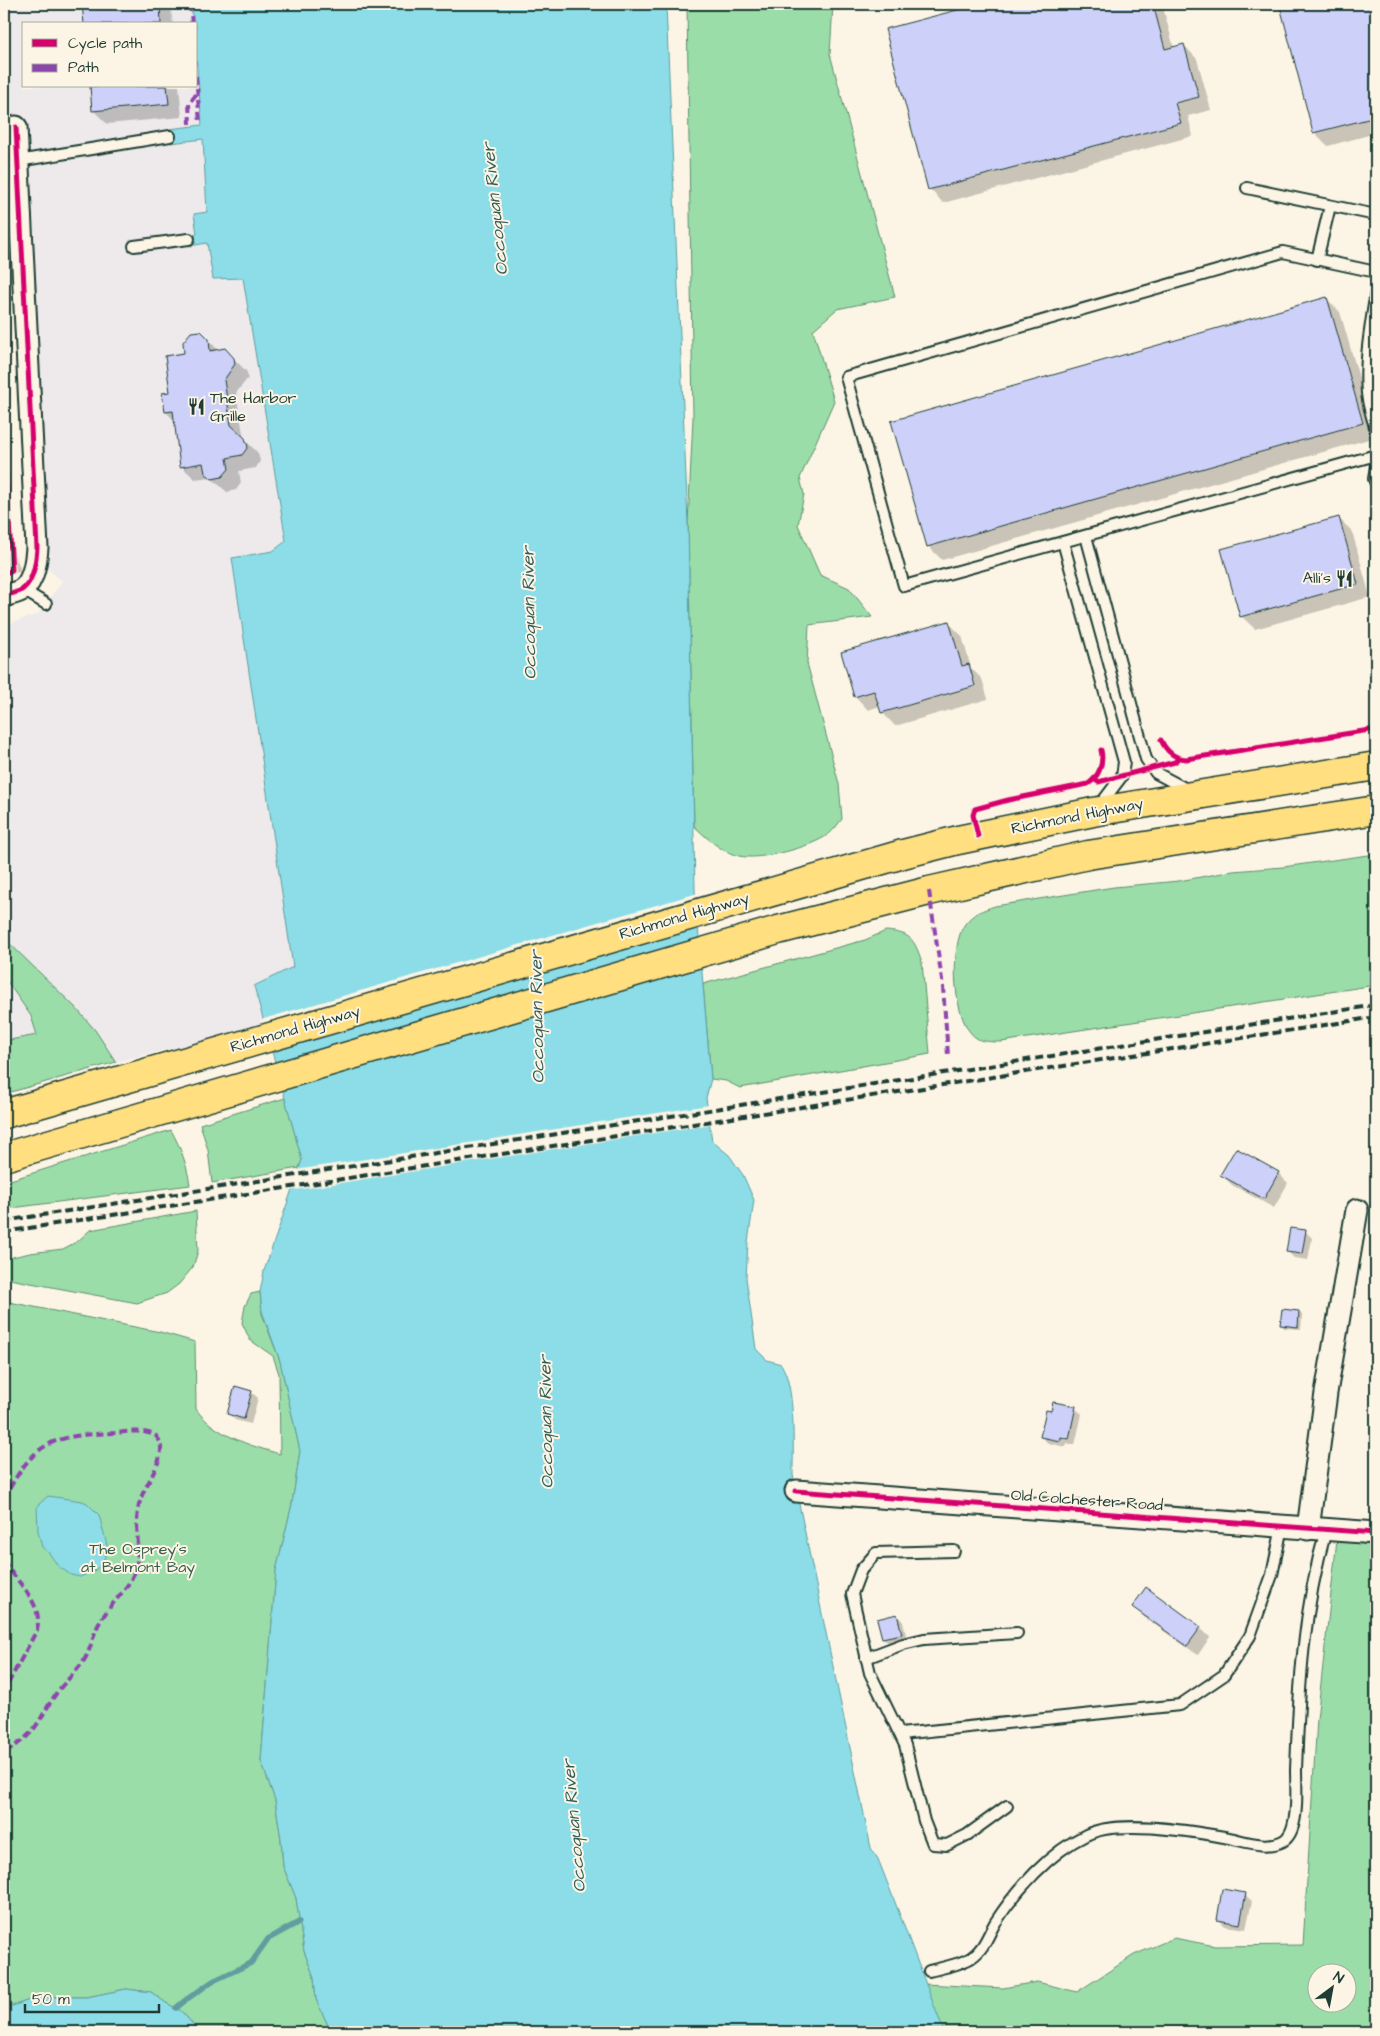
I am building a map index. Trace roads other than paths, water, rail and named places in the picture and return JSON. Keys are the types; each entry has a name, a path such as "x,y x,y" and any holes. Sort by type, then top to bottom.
{"main road":[{"name":"Richmond Highway","path":"4,1114 768,892 958,840 1094,812 1376,766"},
{"path":"4,1156 778,930 929,891 1088,855 1376,810"}],"street":[{"path":"13,593 29,582 36,566 37,548 16,126"},
{"path":"1317,1530 1326,1393 1357,1210"},
{"name":"Old Colchester Road","path":"796,1491 1376,1533"}],"lane":[{"path":"18,160 170,136"},
{"path":"1247,188 1376,215"},
{"path":"1317,260 1330,206"},
{"path":"134,246 189,239"},
{"path":"1376,272 1283,252 846,377 904,586 1376,455"},
{"path":"1376,292 1368,350 1367,376 1368,401 1376,431"},
{"path":"1376,466 1374,479 1376,483"},
{"path":"1086,536 1149,766 1162,777 1198,794"},
{"path":"1063,542 1124,762 1123,772 1118,782 1094,812"},
{"path":"13,593 46,604"},
{"path":"900,1734 1180,1704 1224,1675 1250,1636 1272,1575 1282,1527"},
{"path":"929,1972 972,1958 984,1946 994,1924 1018,1891 1064,1847 1088,1834 1109,1828 1146,1828 1223,1837 1260,1844 1281,1842 1288,1838 1295,1820 1298,1703 1304,1635 1315,1570 1317,1530"},
{"path":"954,1551 876,1553 861,1570 852,1594 870,1673 905,1744 924,1821 933,1844 947,1845 960,1839 1007,1806"},
{"path":"866,1658 903,1644 924,1639 1017,1633"}],"water":[{"name":"Occoquan River","path":"191,4 666,4 688,524 695,890 711,1079 706,1098 712,1141 729,1155 743,1175 754,1200 748,1242 746,1278 756,1349 767,1360 781,1364 789,1387 793,1417 793,1475 871,1848 878,1859 944,2032 331,2032 316,1999 314,1977 304,1951 296,1898 283,1866 275,1800 261,1761 276,1571 292,1504 300,1451 280,1361 262,1311 260,1292 264,1271 302,1160 254,986 293,967 232,558 273,551 286,541 243,278 213,279 207,243 190,246 189,236 197,234 194,214 207,212 203,139 171,143 169,129 202,125 198,80 198,22 193,22"},
{"path":"48,1496 82,1501 87,1503 99,1515 107,1545 105,1557 100,1566 94,1571 80,1577 71,1575 58,1566 42,1547 38,1531 37,1506"},
{"path":"126,1989 151,1992 181,2011 200,2032 4,2032 4,2009 38,1997 87,1997"}],"waterway":[{"path":"176,2008 213,1981 251,1963 268,1939 299,1922"}],"railway":[{"path":"4,1221 1376,1005"},
{"path":"4,1232 1376,1017"}],"place":[{"name":"The Harbor Grille","path":"196,407"},
{"name":"Alli's","path":"1345,578"}],"park label":[{"name":"The Osprey's at Belmont Bay","path":"138,1558"}]}
